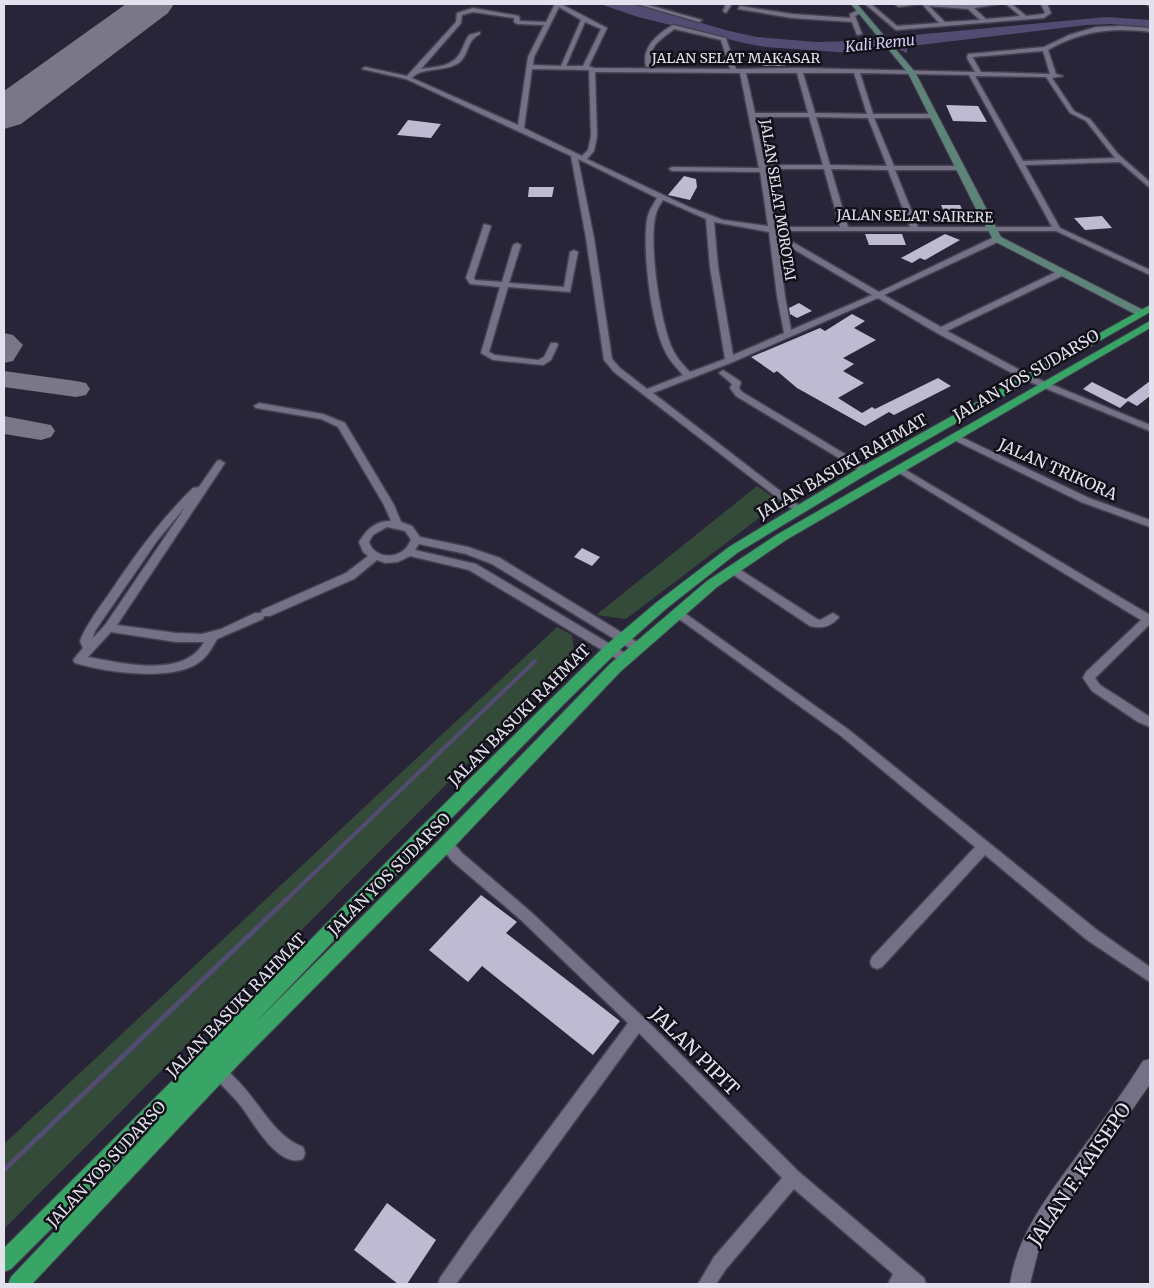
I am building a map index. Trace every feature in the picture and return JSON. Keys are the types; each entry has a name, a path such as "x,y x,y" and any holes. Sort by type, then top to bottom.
{"highway":[{"name":"JALAN BASUKI RAHMAT","path":"4,1262 266,1012 425,834 610,650 670,599 733,550 865,470 1028,378 1147,315"},
{"name":"JALAN YOS SUDARSO","path":"18,1284 219,1072 266,1012 446,844 638,648 733,569 899,469 1045,386 1147,315"},
{"path":"827,494 840,504"}],"main road":[{"path":"854,4 912,72 996,239 1147,315"}],"street":[{"path":"521,129 531,57 558,4 604,29 590,69 594,136 590,150 578,158 608,360 617,370 800,510"},
{"path":"640,4 699,20"},
{"path":"726,11 729,4"},
{"path":"854,4 866,4 894,28 1048,14 1044,4"},
{"path":"898,5 917,4"},
{"path":"925,4 944,24"},
{"path":"929,4 970,7 996,4"},
{"path":"1009,4 1024,17"},
{"path":"970,7 984,20"},
{"path":"740,8 775,15 830,20 854,20"},
{"path":"408,78 417,71 459,22 458,14 473,10 517,17 517,22 548,24"},
{"path":"830,10 830,20"},
{"path":"859,34 852,14 860,11"},
{"path":"563,67 584,19"},
{"path":"595,24 607,20"},
{"path":"648,66 647,54 649,48 672,27 724,39 733,70"},
{"path":"980,75 970,55 1045,50 1067,36 1088,29 1150,30"},
{"path":"440,45 457,46 478,33"},
{"path":"417,71 439,68 453,63 460,58 457,46"},
{"path":"1045,50 1054,76 1072,112 1091,122 1120,160 1150,186"},
{"path":"530,67 590,69 648,66 717,66 724,70"},
{"name":"JALAN SELAT SAIRERE","path":"365,69 408,78 521,129 578,158 710,219 773,231 844,227 990,230 1057,229"},
{"name":"JALAN SELAT MAKASAR","path":"590,69 799,70 1054,76"},
{"name":"JALAN SELAT MOROTAI","path":"742,70 763,169 773,231 778,286 788,334"},
{"path":"799,70 844,227"},
{"path":"856,71 871,117 915,229"},
{"path":"971,74 1057,229 1150,272"},
{"path":"752,115 934,116"},
{"path":"1020,163 1120,160"},
{"path":"672,169 959,168"},
{"path":"661,197 652,214 651,226 656,296 665,343 672,357 688,375"},
{"path":"710,219 714,267 730,360"},
{"path":"487,226 469,279 477,283 567,290 574,252"},
{"path":"773,231 879,295 1028,378 1150,428"},
{"path":"647,392 730,360 879,295 996,239"},
{"path":"517,245 485,353 493,357 540,363 548,358 554,344"},
{"path":"940,330 1061,273"},
{"path":"723,373 736,383 734,388 739,394 865,470"},
{"path":"259,406 322,416 342,425 389,505 397,524"},
{"name":"JALAN TRIKORA","path":"955,437 1085,500 1150,524"},
{"path":"213,636 200,655 176,668 163,671 148,671 79,660 109,628 220,462"},
{"path":"899,469 1150,620 1119,646 1090,675 1096,688 1142,719 1150,722"},
{"path":"90,650 86,641 90,630 116,592 175,511 212,475"},
{"path":"385,524 397,524 407,527 414,533 416,540 409,552 399,558 386,560 374,557 366,552 363,544 366,535 374,528 385,524"},
{"path":"416,540 468,551 496,561 638,648"},
{"path":"409,552 472,567 626,659"},
{"path":"109,628 175,637 213,636 350,576 374,557"},
{"path":"733,569 806,619 822,624 833,617"},
{"path":"116,592 131,595"},
{"path":"679,613 845,733 1092,935 1150,975"},
{"name":"JALAN PIPIT","path":"446,844 458,857 526,916 638,1022 793,1178 900,1278 918,1284"},
{"path":"877,962 985,846"},
{"path":"446,1284 638,1022"},
{"name":"JALAN F. KAISEPO","path":"1020,1284 1024,1259 1032,1241 1150,1068"},
{"path":"219,1072 246,1100 280,1144 297,1154"},
{"path":"706,1284 720,1263 793,1178"}],"green space":[{"path":"757,486 780,502 626,619 596,615"},
{"path":"557,627 572,635 574,650 567,663 4,1229 4,1144"}],"water":[{"name":"Kali Remu","path":"600,4 637,4 729,31 757,37 816,42 851,41 1106,17 1150,20 1150,28 1111,24 1086,25 911,46 907,48 907,53 898,49 851,53 766,47 744,43 638,17"}],"building":[{"path":"761,54 783,54 785,66 763,66"},
{"path":"946,105 978,106 987,122 953,121"},
{"path":"408,120 441,124 431,138 397,135"},
{"path":"684,176 696,179 697,187 690,200 668,195"},
{"path":"529,187 554,187 552,197 528,197"},
{"path":"941,205 960,205 966,217 947,218"},
{"path":"1102,216 1112,228 1085,230 1074,218"},
{"path":"865,234 902,234 906,245 869,245"},
{"path":"945,234 960,240 925,260 920,258 912,263 901,258"},
{"path":"799,303 812,311 797,318 790,314 789,308"},
{"path":"852,314 865,321 854,328 876,340 843,358 854,364 843,371 864,383 838,398 862,413 872,407 875,409 938,378 951,386 894,415 889,412 865,426 797,388 777,371 774,373 751,357 820,328 825,331"},
{"path":"1150,381 1150,396 1137,406 1128,401 1120,408 1083,389 1092,382 1126,399"},
{"path":"582,548 600,557 592,566 574,557"},
{"path":"481,895 517,922 506,933 620,1021 593,1055 482,966 468,982 429,950"},
{"path":"387,1203 436,1240 407,1284 398,1284 354,1250"}],"waterway":[{"path":"286,900 535,661"},
{"path":"4,1170 287,899"}],"taxiway":[{"path":"4,341 10,345 4,355"},
{"path":"4,379 76,389"},
{"path":"4,425 41,431"}],"runway":[{"path":"4,114 153,4"}]}
